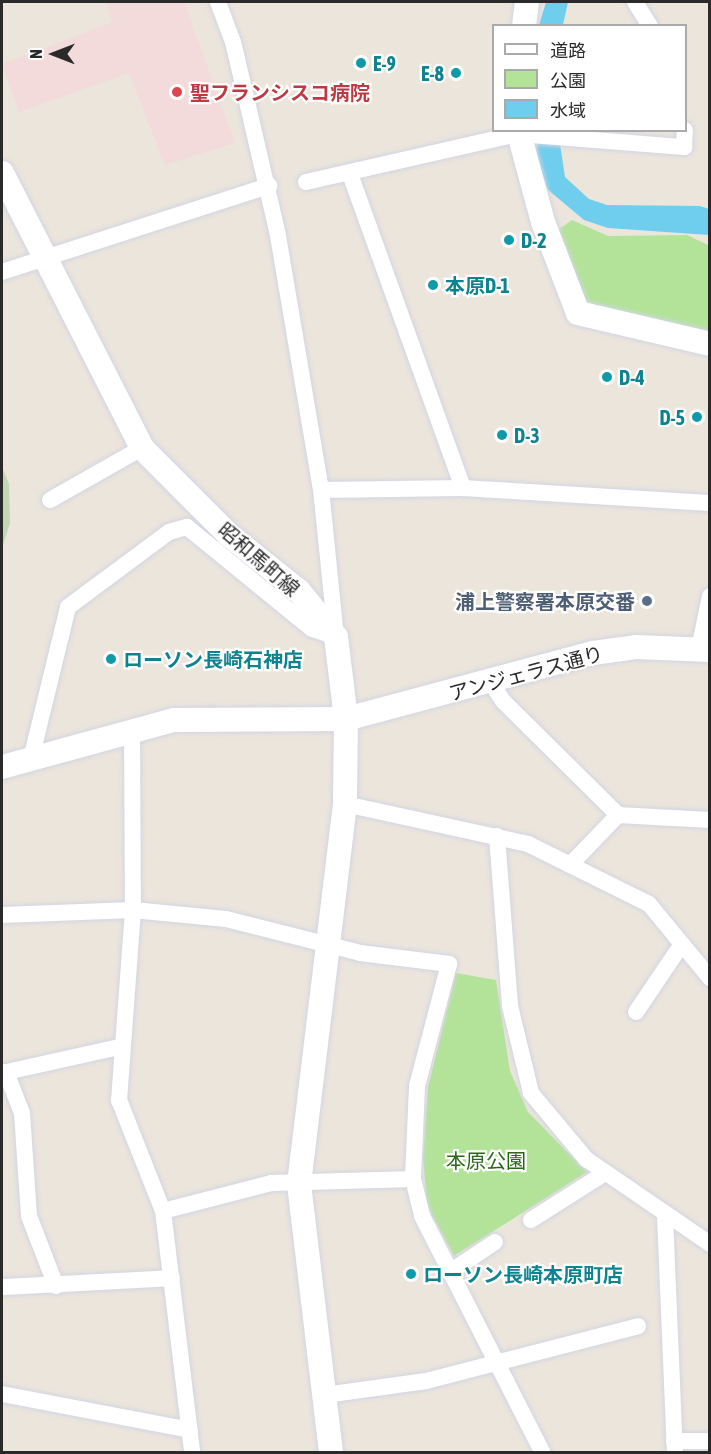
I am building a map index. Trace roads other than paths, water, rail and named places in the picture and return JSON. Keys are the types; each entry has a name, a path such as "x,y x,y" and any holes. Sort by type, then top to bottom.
{"street":[{"path":"218,2 233,42 268,186 321,490 346,719 345,804 326,945 299,1184 331,1452"},
{"path":"524,24 527,2"},
{"path":"636,2 649,24"},
{"path":"306,182 524,134 684,147 685,132"},
{"path":"524,134 578,314 710,344"},
{"name":"昭和馬町線","path":"2,173 42,260 142,448 229,535 299,591 336,636"},
{"path":"350,174 463,488"},
{"path":"2,272 268,186"},
{"path":"50,500 142,448"},
{"path":"321,490 463,488 710,503"},
{"path":"31,759 68,607 169,532 187,527 312,629 336,636"},
{"path":"704,649 710,596"},
{"name":"アンジェラス通り","path":"346,719 593,653 704,649"},
{"path":"490,681 503,701 618,815 710,820"},
{"path":"2,767 132,729 174,720 346,719"},
{"path":"132,729 133,910 119,1047 119,1100 163,1211 192,1452"},
{"path":"345,804 528,844 649,904 710,978"},
{"path":"570,866 618,815"},
{"path":"497,836 506,969 522,1067 541,1110 605,1173 710,1244"},
{"path":"2,915 133,910 225,919 326,945 449,964 417,1086 413,1179 422,1216 499,1360 542,1452"},
{"path":"636,1012 682,944"},
{"path":"56,1286 29,1216 22,1113 4,1073 119,1047"},
{"path":"531,1221 605,1173"},
{"path":"163,1211 271,1183 413,1179"},
{"path":"665,1215 674,1447 710,1441"},
{"path":"450,1272 495,1242"},
{"path":"2,1287 56,1286 172,1278"},
{"path":"325,1395 426,1381 499,1360 638,1326"},
{"path":"2,1394 190,1430"}],"water":[{"path":"546,2 568,2 563,24 539,24"},
{"path":"536,132 558,132 565,177 589,199 607,205 700,206 709,209 709,235 608,228 584,220 547,189 537,159"}],"place":[{"name":"E-9","path":"361,63"},
{"name":"E-8","path":"456,73"},
{"name":"聖フランシスコ病院","path":"177,92"},
{"name":"D-2","path":"509,240"},
{"name":"本原D-1","path":"433,285"},
{"name":"D-4","path":"607,377"},
{"name":"D-5","path":"697,417"},
{"name":"D-3","path":"502,435"},
{"name":"浦上警察署本原交番","path":"647,601"},
{"name":"ローソン長崎石神店","path":"111,659"},
{"name":"ローソン長崎本原町店","path":"411,1274"}],"park label":[{"name":"本原公園","path":"486,1160"}]}
